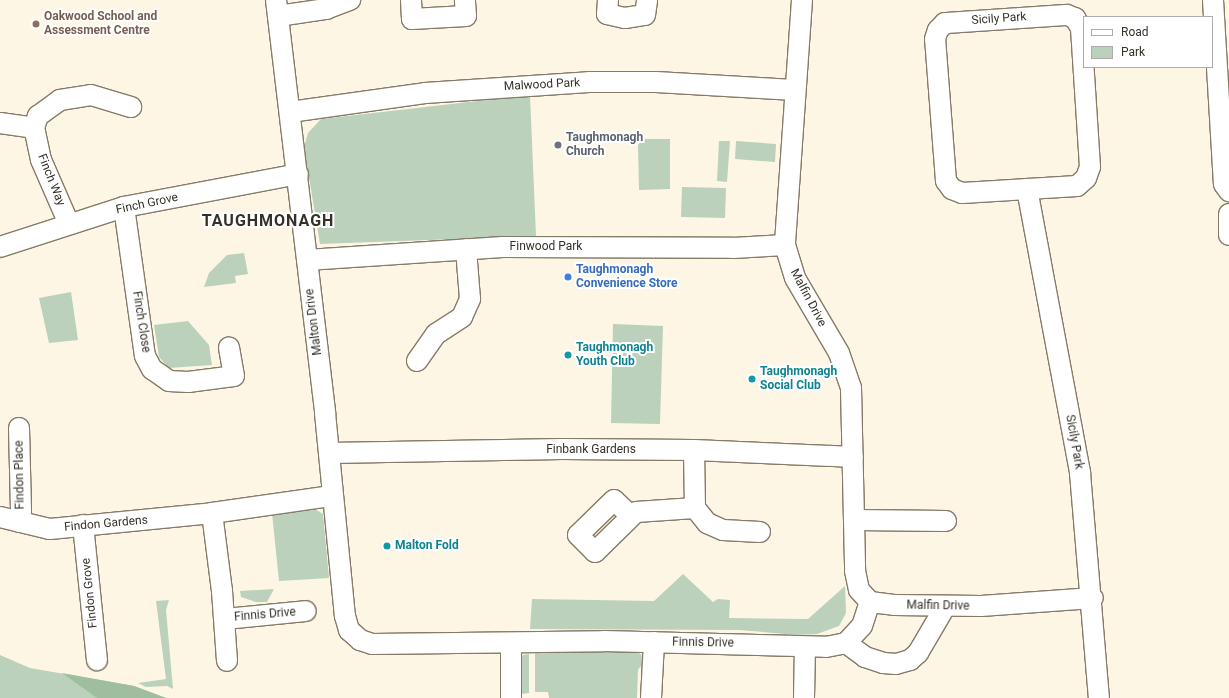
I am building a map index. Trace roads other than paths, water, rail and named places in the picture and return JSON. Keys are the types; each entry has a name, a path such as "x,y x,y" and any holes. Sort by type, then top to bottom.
{"street":[{"path":"277,8 326,9 350,0"},
{"path":"410,0 412,19 466,16 465,0"},
{"path":"608,0 607,14 625,18 645,15 647,0"},
{"name":"Malfin Drive","path":"802,0 784,245 795,278 838,353 851,388 855,571 859,590 870,602 945,607 1093,598"},
{"path":"1213,0 1224,184 1229,192"},
{"name":"Malton Drive","path":"277,8 298,174 329,453 332,496 345,616 349,630 360,640"},
{"name":"Sicily Park","path":"1083,59 1081,28 1075,18 1067,14 945,23 938,30 935,39 946,181 952,189 962,193 1077,186 1086,178 1090,167 1084,68"},
{"name":"Malwood Park","path":"290,112 425,93 589,82 656,82 795,90"},
{"path":"0,123 34,128 38,116 60,100 91,95 132,107"},
{"name":"Finch Way","path":"34,128 41,160 69,224"},
{"name":"Finch Grove","path":"0,247 124,207 298,174"},
{"name":"Sicily Park","path":"1027,189 1080,473 1093,598 1099,698"},
{"name":"Finch Close","path":"124,207 146,356 152,369 169,381 188,382 234,376 229,347"},
{"path":"1229,214 1229,236"},
{"name":"Finwood Park","path":"307,260 466,249 642,246 734,248 784,245"},
{"path":"417,361 436,334 462,317 470,299 466,249"},
{"name":"Findon Place","path":"19,428 21,511 19,522"},
{"path":"694,450 695,508 707,523 722,530 760,532"},
{"name":"Finbank Gardens","path":"329,453 694,450 853,457"},
{"name":"Findon Gardens","path":"0,517 50,529 212,513 332,496"},
{"path":"631,516 636,512 695,508"},
{"path":"212,513 225,619 226,661"},
{"path":"855,520 946,521"},
{"name":"Findon Grove","path":"83,526 97,660"},
{"path":"870,602 862,626 846,643 865,657 883,663 896,664 910,660 918,653 945,607"},
{"name":"Finnis Drive","path":"225,619 306,611"},
{"name":"Finnis Drive","path":"360,640 372,644 654,642 805,647 846,643"},
{"path":"651,698 654,642"},
{"path":"511,643 511,698"},
{"path":"804,698 805,647"}],"place":[{"name":"Oakwood School and Assessment Centre","path":"36,24"},
{"name":"Taughmonagh Church","path":"558,145"},
{"name":"Taughmonagh Convenience Store","path":"568,277"},
{"name":"Taughmonagh Youth Club","path":"568,355"},
{"name":"Taughmonagh Social Club","path":"752,379"},
{"name":"Malton Fold","path":"387,546"}],"district":[{"name":"TAUGHMONAGH","path":"268,221"}]}
